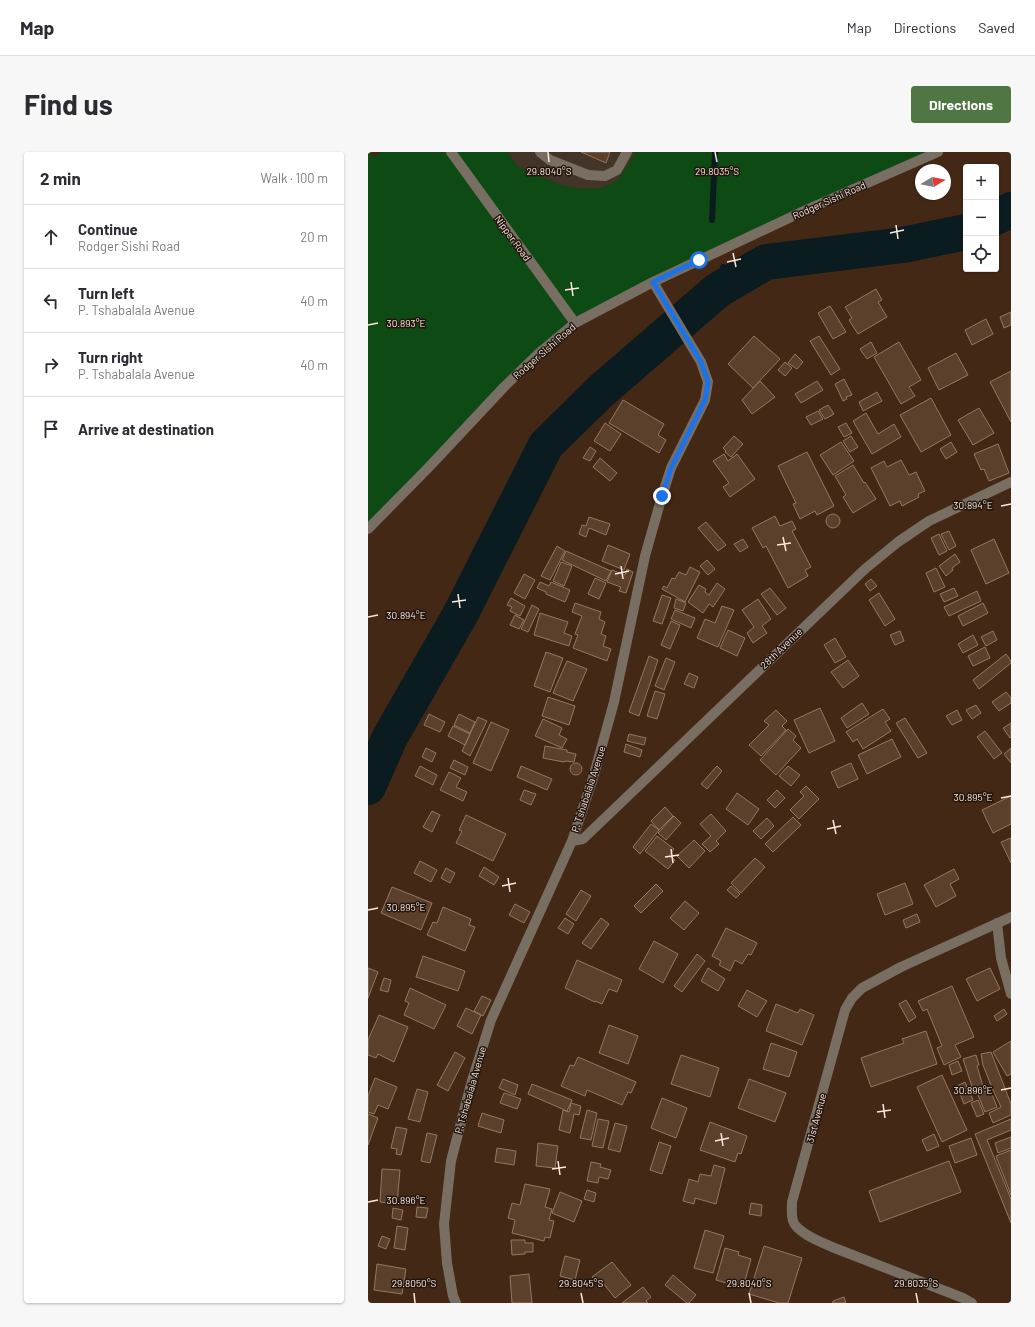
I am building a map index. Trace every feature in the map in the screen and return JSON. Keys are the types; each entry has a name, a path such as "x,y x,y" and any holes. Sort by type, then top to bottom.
{"street":[{"name":"Nipper Road","path":"451,152 575,323"},
{"path":"540,152 550,160 588,175 605,176 617,170 627,152"},
{"name":"Rodger Sishi Road","path":"368,529 538,354 575,323 653,282 806,210 938,152"},
{"name":"P. Tshabalala Avenue","path":"456,1303 453,1296 447,1263 444,1224 451,1161 471,1084 491,1020 572,842 593,778 614,702 645,556 662,496 671,468 705,400 708,382 701,362 653,282"},
{"name":"28th Avenue","path":"572,842 583,839 865,569 892,547 929,522 1011,482"},
{"name":"31st Avenue","path":"972,1303 963,1298 812,1238 799,1230 793,1222 792,1202 845,1010 852,998 862,988 901,967 1011,917"},
{"path":"997,923 1002,958 1011,994"}],"shaded area":[{"path":"507,152 636,152 618,180 602,188 582,189 561,185 518,167"}],"green space":[{"path":"368,152 374,157 381,152 507,152 518,167 561,185 582,189 602,188 618,180 636,152 937,152 577,320 368,528"}],"building":[{"path":"581,152 610,152 606,163"},
{"path":"876,289 882,300 878,302 887,317 858,334 849,320 852,318 845,307"},
{"path":"830,306 846,332 833,339 818,313"},
{"path":"1011,312 1011,325 1004,328 1000,317"},
{"path":"986,319 993,334 972,345 965,330"},
{"path":"754,336 780,359 753,388 728,364"},
{"path":"819,336 840,369 831,375 810,341"},
{"path":"871,342 877,353 867,359 860,349"},
{"path":"899,342 921,380 909,387 915,396 901,404 874,357"},
{"path":"956,353 968,375 939,390 928,368"},
{"path":"795,354 803,362 797,369 788,363"},
{"path":"785,362 792,368 785,376 778,370"},
{"path":"1011,371 1011,422 990,382"},
{"path":"844,379 852,395 846,397 847,399 843,401 835,384"},
{"path":"760,381 775,397 752,414 742,400"},
{"path":"817,381 823,390 801,403 795,394"},
{"path":"877,392 882,401 863,411 859,402"},
{"path":"931,398 951,435 921,452 900,415"},
{"path":"623,400 664,424 658,435 666,440 659,453 609,423"},
{"path":"828,405 834,414 825,419 819,410"},
{"path":"979,408 994,433 973,445 958,420"},
{"path":"818,411 823,419 811,425 806,417"},
{"path":"866,413 878,434 894,424 901,437 872,454 853,421"},
{"path":"605,423 621,434 610,451 594,441"},
{"path":"846,423 852,433 844,437 838,427"},
{"path":"734,436 743,444 731,457 723,448"},
{"path":"851,436 858,447 850,452 843,441"},
{"path":"841,442 854,461 833,475 820,455"},
{"path":"951,442 957,452 946,459 940,449"},
{"path":"998,444 1009,473 989,481 984,469 981,470 974,454"},
{"path":"590,447 596,451 590,461 583,458"},
{"path":"807,452 834,506 817,515 815,511 800,519 793,504 796,503 778,466"},
{"path":"724,454 728,461 737,454 755,479 730,497 723,487 729,483 713,461"},
{"path":"600,458 617,473 610,481 593,467"},
{"path":"901,460 909,475 916,472 925,491 918,494 919,497 902,506 900,501 890,506 871,468 884,461 887,467"},
{"path":"853,465 876,499 853,513 843,497 846,495 835,476"},
{"path":"833,514 838,516 840,521 838,526 833,528 828,526 826,521 828,516"},
{"path":"775,516 780,526 792,521 796,529 792,531 811,567 805,570 808,576 788,588 766,546 763,548 752,528"},
{"path":"589,517 610,524 606,535 589,528 586,537 579,534 582,525 586,526"},
{"path":"706,522 726,545 718,551 698,528"},
{"path":"949,531 956,546 949,550 941,534"},
{"path":"939,534 947,551 939,555 931,538"},
{"path":"743,539 748,547 740,552 734,544"},
{"path":"994,539 1009,573 986,584 971,550"},
{"path":"608,545 630,554 624,570 602,561"},
{"path":"557,546 565,551 550,580 541,576"},
{"path":"566,551 611,571 606,581 562,560"},
{"path":"955,554 960,562 952,568 953,570 946,576 939,566"},
{"path":"707,560 715,569 708,575 700,566"},
{"path":"561,562 572,566 564,586 553,581"},
{"path":"690,567 700,572 685,602 662,589 664,586 667,588 672,578 675,579 679,572 686,575"},
{"path":"936,568 945,587 934,592 926,573"},
{"path":"627,569 633,572 626,593 619,591 621,587 607,582 612,570 625,575"},
{"path":"524,574 535,580 525,599 514,593"},
{"path":"595,578 606,583 599,599 588,594"},
{"path":"871,579 877,586 870,591 865,584"},
{"path":"540,582 549,586 551,582 570,590 565,602 546,594 546,592 537,588"},
{"path":"717,583 725,589 713,607 709,604 703,613 688,602 699,585 706,589 705,592 709,595"},
{"path":"770,588 786,608 777,615 761,594"},
{"path":"954,588 958,596 944,602 940,594"},
{"path":"977,591 981,601 949,616 944,607"},
{"path":"879,593 895,619 885,626 869,600"},
{"path":"662,595 671,598 662,624 653,621"},
{"path":"511,598 525,606 520,616 510,611 512,607 507,605"},
{"path":"676,599 686,603 683,611 674,608"},
{"path":"758,599 771,619 762,626 767,633 753,643 747,633 754,627 742,610"},
{"path":"575,603 601,612 599,619 605,622 601,634 606,636 603,646 611,649 607,661 573,648 578,635 575,634 582,616 572,612"},
{"path":"983,603 988,613 963,626 958,616"},
{"path":"532,605 539,609 528,632 521,629"},
{"path":"722,606 734,610 718,647 697,638 705,619 715,623"},
{"path":"675,610 695,618 691,628 671,619"},
{"path":"540,613 568,622 564,633 572,636 569,646 534,635"},
{"path":"515,615 524,620 519,629 510,625"},
{"path":"671,621 680,625 670,649 661,645"},
{"path":"728,630 745,638 737,656 720,648"},
{"path":"900,631 904,641 895,645 890,635"},
{"path":"993,631 997,640 986,646 981,637"},
{"path":"973,635 978,645 963,653 958,644"},
{"path":"835,638 846,657 835,663 824,645"},
{"path":"985,647 990,658 973,666 968,656"},
{"path":"546,652 563,658 550,692 534,686"},
{"path":"1006,654 1011,663 979,689 973,680"},
{"path":"649,656 658,660 639,716 629,712"},
{"path":"666,658 675,662 664,690 655,686"},
{"path":"848,660 859,676 843,688 831,672"},
{"path":"567,661 587,669 573,701 553,693"},
{"path":"689,673 698,677 694,688 684,684"},
{"path":"655,691 665,694 657,719 647,716"},
{"path":"1006,692 1011,698 1011,703 999,711 992,702"},
{"path":"548,697 575,706 569,725 542,716"},
{"path":"862,703 869,714 847,728 841,718"},
{"path":"976,705 981,713 972,719 966,710"},
{"path":"820,708 835,741 809,753 794,720"},
{"path":"883,709 890,719 885,722 891,731 863,749 857,739 853,742 846,732"},
{"path":"776,710 787,721 782,726 786,730 761,756 749,745 769,725 764,721"},
{"path":"957,710 962,720 952,725 946,716"},
{"path":"429,714 445,722 440,732 424,725"},
{"path":"459,714 475,722 470,733 454,725"},
{"path":"478,717 487,721 470,756 462,751"},
{"path":"905,718 927,753 918,758 896,723"},
{"path":"543,719 562,728 559,735 567,739 562,748 535,736"},
{"path":"491,722 509,730 491,771 473,763"},
{"path":"1011,723 1011,737 1010,738 1003,728"},
{"path":"453,726 470,734 465,745 448,736"},
{"path":"788,729 796,736 793,740 801,748 776,775 760,760"},
{"path":"985,731 1002,753 994,759 977,737"},
{"path":"629,734 646,738 644,745 627,741"},
{"path":"892,739 901,757 867,774 858,755"},
{"path":"626,744 642,750 640,757 624,752"},
{"path":"545,746 567,750 567,752 576,754 574,762 564,762 543,758"},
{"path":"426,748 436,753 432,762 422,757"},
{"path":"1011,748 1011,763 1004,754"},
{"path":"454,760 468,767 465,775 450,768"},
{"path":"578,763 581,764 581,774 574,775 571,774 570,767 571,764"},
{"path":"851,763 858,779 838,788 831,772"},
{"path":"420,766 437,775 433,785 415,776"},
{"path":"521,766 552,779 547,790 517,777"},
{"path":"717,766 722,771 707,789 701,784"},
{"path":"788,766 800,775 791,786 779,776"},
{"path":"449,772 461,778 456,787 467,792 463,801 440,790"},
{"path":"806,786 819,799 799,819 790,810 804,796 800,792"},
{"path":"524,790 536,794 531,805 520,800"},
{"path":"777,790 785,798 775,808 767,800"},
{"path":"737,793 759,809 748,825 726,809"},
{"path":"1011,796 1011,824 993,833 982,810"},
{"path":"665,807 673,816 659,830 651,821"},
{"path":"432,811 440,815 432,832 423,827"},
{"path":"711,814 726,831 716,841 719,844 710,852 702,844 711,836 700,824"},
{"path":"466,815 506,834 493,861 456,843 462,831 459,830"},
{"path":"674,816 681,823 666,840 658,833"},
{"path":"793,817 801,825 773,852 765,844"},
{"path":"767,818 774,826 761,839 753,831"},
{"path":"651,824 659,830 640,854 633,847"},
{"path":"657,836 674,849 669,856 675,860 668,869 645,851"},
{"path":"1011,838 1011,863 1001,842"},
{"path":"694,840 705,851 689,868 677,856"},
{"path":"755,858 765,867 741,893 731,883"},
{"path":"420,861 437,870 431,882 414,873"},
{"path":"484,867 499,877 494,885 479,876"},
{"path":"446,868 455,873 450,883 441,878"},
{"path":"954,869 959,879 950,884 956,896 936,907 924,885"},
{"path":"905,883 913,904 885,915 877,894"},
{"path":"656,884 663,891 641,913 634,906"},
{"path":"731,886 740,894 736,898 727,890"},
{"path":"392,887 432,903 421,930 381,913"},
{"path":"581,890 591,896 576,921 566,914"},
{"path":"685,901 699,913 684,930 670,918"},
{"path":"515,904 530,912 524,923 509,915"},
{"path":"443,907 471,919 469,925 475,927 465,951 427,935 433,922 437,923"},
{"path":"917,914 920,922 906,928 903,920"},
{"path":"565,918 574,924 568,934 558,928"},
{"path":"601,918 609,924 591,949 582,943"},
{"path":"726,928 757,943 751,955 748,954 742,964 735,960 730,971 719,965 721,961 712,956"},
{"path":"654,941 678,954 663,983 639,969"},
{"path":"697,954 705,961 682,992 674,986"},
{"path":"423,956 465,971 458,991 416,977"},
{"path":"577,960 622,980 617,992 609,989 602,1004 565,988"},
{"path":"368,968 378,972 368,998"},
{"path":"708,968 725,979 718,991 701,981"},
{"path":"990,968 1000,989 977,1001 966,979"},
{"path":"384,978 391,980 388,992 380,990"},
{"path":"952,986 974,1037 955,1045 961,1057 944,1065 937,1048 942,1046 927,1009 923,1011 918,1001"},
{"path":"410,988 446,1005 434,1029 404,1015 409,1003 405,1001"},
{"path":"747,990 767,1001 757,1017 738,1006"},
{"path":"482,996 491,1000 483,1016 474,1011"},
{"path":"906,1000 916,1017 909,1022 899,1004"},
{"path":"776,1004 798,1013 800,1009 814,1015 802,1045 766,1031"},
{"path":"466,1008 481,1015 472,1034 457,1026"},
{"path":"1004,1009 1007,1014 997,1021 994,1016"},
{"path":"379,1015 408,1027 394,1062 378,1054 376,1058 368,1055 368,1040"},
{"path":"609,1025 638,1036 628,1064 599,1053"},
{"path":"926,1031 937,1064 871,1087 861,1058 904,1043 902,1039"},
{"path":"1011,1041 1011,1074 1007,1076 993,1052"},
{"path":"771,1043 797,1052 789,1077 763,1069"},
{"path":"455,1052 465,1058 448,1091 437,1085"},
{"path":"991,1052 1011,1104 1011,1115 993,1123 989,1113 1001,1107 983,1065 981,1054"},
{"path":"681,1055 719,1068 710,1097 671,1084"},
{"path":"976,1055 979,1065 977,1066 984,1090 974,1093 963,1059"},
{"path":"578,1057 636,1082 631,1093 628,1092 622,1105 587,1090 585,1096 561,1086 570,1065 574,1066"},
{"path":"958,1061 962,1071 952,1075 949,1065"},
{"path":"942,1075 967,1130 942,1142 917,1087"},
{"path":"375,1078 397,1087 388,1109 378,1105 374,1114 368,1112 368,1096"},
{"path":"503,1079 518,1085 515,1095 499,1088"},
{"path":"749,1079 786,1093 775,1122 738,1108"},
{"path":"965,1082 973,1100 964,1104 957,1086"},
{"path":"532,1084 572,1100 567,1111 528,1094"},
{"path":"417,1089 428,1092 420,1122 408,1119"},
{"path":"990,1089 997,1107 985,1112 978,1095"},
{"path":"504,1093 521,1099 517,1109 500,1103"},
{"path":"662,1098 687,1108 676,1138 651,1128"},
{"path":"978,1100 984,1114 977,1117 971,1103"},
{"path":"571,1103 581,1106 579,1115 574,1114 570,1133 559,1130 563,1110 569,1112"},
{"path":"587,1110 597,1113 591,1140 580,1138"},
{"path":"482,1113 504,1120 501,1133 478,1126"},
{"path":"368,1114 378,1118 368,1145"},
{"path":"598,1119 609,1121 603,1148 592,1146"},
{"path":"1011,1119 1011,1130 987,1140 1011,1199 1011,1223 975,1134"},
{"path":"710,1122 747,1136 741,1154 738,1153 735,1162 700,1150"},
{"path":"615,1123 627,1126 620,1152 608,1149"},
{"path":"396,1127 407,1129 401,1155 396,1154 397,1149 391,1148"},
{"path":"427,1133 437,1135 430,1163 421,1161"},
{"path":"934,1134 939,1146 927,1151 922,1140"},
{"path":"1011,1137 1011,1148 998,1153 995,1143"},
{"path":"971,1138 977,1155 955,1163 949,1146"},
{"path":"659,1142 671,1146 662,1174 650,1170"},
{"path":"538,1143 558,1146 555,1168 536,1166"},
{"path":"497,1148 516,1151 514,1165 495,1162"},
{"path":"1011,1150 1011,1195 996,1156"},
{"path":"949,1161 961,1192 880,1222 869,1191"},
{"path":"591,1162 601,1164 600,1167 611,1170 608,1179 599,1177 598,1183 587,1181"},
{"path":"714,1165 725,1168 716,1204 695,1198 694,1204 683,1201 689,1179 698,1182 700,1174 711,1176"},
{"path":"382,1169 400,1170 397,1204 380,1202"},
{"path":"525,1184 550,1189 545,1207 552,1209 549,1220 554,1221 550,1238 545,1237 544,1241 512,1233 515,1220 508,1218 512,1203 520,1205"},
{"path":"587,1190 596,1193 594,1202 584,1199"},
{"path":"560,1192 582,1201 574,1222 552,1213"},
{"path":"751,1203 762,1205 761,1216 749,1214"},
{"path":"417,1207 428,1208 426,1218 416,1217"},
{"path":"393,1208 403,1210 401,1220 392,1218"},
{"path":"397,1226 408,1228 405,1250 394,1248"},
{"path":"705,1230 724,1236 713,1273 694,1268"},
{"path":"382,1236 390,1239 386,1249 378,1246"},
{"path":"511,1240 525,1240 525,1243 533,1243 533,1252 512,1255"},
{"path":"764,1246 802,1258 788,1303 779,1303 749,1294"},
{"path":"725,1248 739,1252 738,1255 751,1259 743,1288 716,1280"},
{"path":"565,1256 580,1260 575,1280 560,1276"},
{"path":"612,1262 631,1285 615,1298 603,1283 600,1286 592,1277"},
{"path":"377,1264 406,1269 402,1294 374,1290"},
{"path":"529,1274 532,1303 512,1303 510,1276"},
{"path":"673,1275 696,1295 689,1303 665,1285"},
{"path":"643,1287 651,1297 646,1301 648,1303 622,1303"},
{"path":"844,1297 846,1303 832,1303 833,1301"}],"waterway":[{"path":"712,220 715,152"},
{"path":"999,216 1011,210"},
{"path":"368,787 390,737 460,615 546,445 602,390 718,290 766,262 903,245 963,233"},
{"path":"718,290 723,267"}],"route":[{"path":"662,496 671,468 705,400 708,382 701,362 653,282 699,260"}]}
